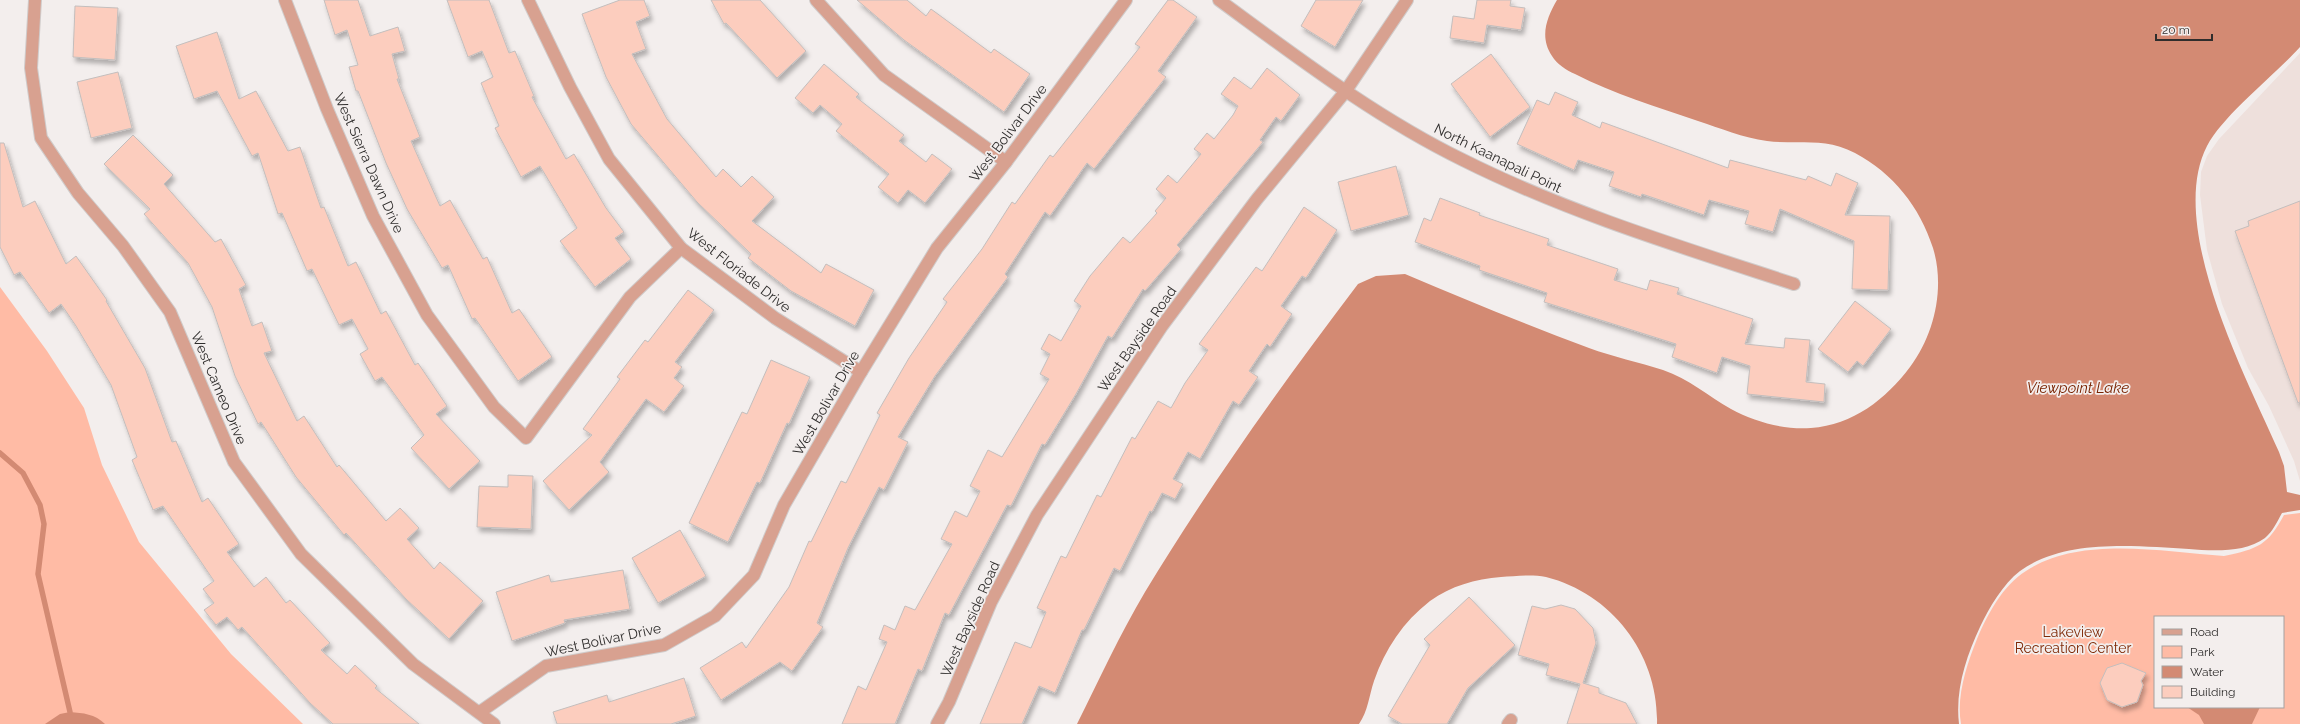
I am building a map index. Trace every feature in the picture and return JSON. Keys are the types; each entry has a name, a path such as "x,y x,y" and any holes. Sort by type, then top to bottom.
{"street":[{"name":"West Cameo Drive","path":"36,0 31,68 41,138 78,193 123,246 170,312 234,462 301,554 413,664 480,712 494,724"},
{"name":"West Sierra Dawn Drive","path":"285,0 327,109 372,216 427,314 494,407 526,438 630,297 681,248"},
{"name":"West Floriade Drive","path":"528,0 570,88 609,160 681,248 775,318 861,372"},
{"path":"816,0 884,75 1006,162"},
{"name":"West Bolivar Drive","path":"480,712 546,666 664,645 715,616 754,576 784,504 861,372 937,248 1006,162 1126,0"},
{"name":"North Kaanapali Point","path":"1219,0 1345,92 1462,160 1557,203 1664,242 1794,284"},
{"name":"West Bayside Road","path":"937,724 949,702 991,602 1037,515 1162,326 1257,199 1345,92 1407,0"}],"shaded area":[{"path":"2300,53 2300,481 2294,461 2269,406 2248,368 2222,304 2207,250 2200,195 2201,172 2207,156 2219,139"}],"green space":[{"path":"0,287 47,351 84,408 102,465 139,542 231,654 303,724 0,724"},
{"name":"Lakeview Recreation Center","path":"2300,513 2300,724 1961,724 1960,702 1963,680 1977,639 1986,620 2003,592 2026,571 2048,560 2071,553 2097,549 2149,549 2224,556 2245,551 2261,544 2273,533 2284,515"}],"water":[{"name":"Viewpoint Lake","path":"1557,0 2300,0 2300,47 2237,108 2225,121 2207,146 2197,179 2196,217 2203,258 2215,301 2248,384 2279,452 2284,466 2287,492 2300,495 2300,510 2282,513 2273,529 2265,538 2257,543 2238,549 2208,550 2102,546 2058,553 2038,560 2020,571 2002,589 1992,604 1970,650 1960,686 1958,711 1959,724 1657,724 1656,699 1650,675 1640,652 1627,631 1611,613 1592,598 1570,585 1546,577 1529,575 1491,578 1464,584 1446,591 1420,609 1403,627 1389,647 1378,669 1368,703 1359,724 1077,724 1118,641 1145,592 1247,435 1358,284 1376,276 1405,274 1589,348 1663,370 1690,383 1740,414 1770,424 1790,428 1826,426 1841,422 1854,416 1879,400 1890,390 1901,379 1919,354 1931,325 1938,294 1936,263 1933,248 1921,219 1913,205 1893,181 1869,161 1844,148 1822,143 1758,140 1740,135 1620,94 1568,71 1554,59 1546,42 1546,27 1550,13"},
{"path":"2188,708 2260,708 2252,724 2204,724 2199,715"},
{"path":"70,712 93,716 105,724 45,724 60,714"}],"building":[{"path":"324,0 358,0 370,36 398,27 405,51 392,54 399,79 397,79 420,137 411,141 440,206 450,200 483,259 487,257 512,313 519,309 552,357 518,381 475,318 472,319 448,265 442,268 407,209 386,163 358,91 356,91 349,67 358,65 347,30 335,35"},
{"path":"447,0 489,0 509,53 515,51 534,96 532,97 566,159 574,154 606,208 624,232 615,238 631,259 595,287 560,241 577,228 540,166 521,177 495,128 499,126 481,83 493,77 482,51 468,57"},
{"path":"620,0 644,0 650,16 636,22 646,49 632,54 667,119 716,177 723,169 741,187 752,176 774,197 752,221 821,273 826,264 874,290 855,326 791,291 748,258 751,254 697,202 631,124 606,77 582,14"},
{"path":"711,0 760,0 806,51 777,78 726,23 724,24"},
{"path":"857,0 907,0 926,16 931,9 991,53 994,49 1030,74 1004,112 904,40"},
{"path":"1168,0 1173,0 1197,17 1158,71 1166,77 1094,169 1087,163 1050,216 1045,212 1005,274 1008,277 935,376 898,437 908,442 884,490 879,487 848,548 817,623 823,627 792,671 780,662 721,700 700,668 742,642 746,648 789,587 809,541 811,542 841,481 846,483 880,415 877,413 909,358 947,302 943,299 982,249 1012,202 1015,204 1050,155 1053,157 1140,47 1135,44"},
{"path":"1316,0 1363,0 1335,47 1301,26"},
{"path":"1477,0 1511,0 1510,6 1525,8 1521,30 1487,25 1484,43 1450,38 1453,16 1474,19"},
{"path":"75,6 118,8 115,60 73,57"},
{"path":"217,32 239,99 256,91 288,151 300,147 321,208 324,207 348,266 356,262 381,314 386,311 415,365 418,363 447,406 436,414 480,461 449,489 411,448 424,435 382,377 375,381 360,354 368,349 352,319 339,325 312,269 307,271 282,213 278,214 258,153 252,156 217,91 194,99 176,46"},
{"path":"1491,54 1530,107 1490,137 1451,84"},
{"path":"824,64 859,94 856,97 904,135 899,141 926,162 932,154 952,169 925,203 908,190 898,203 878,187 889,174 836,131 842,124 820,105 813,113 795,98"},
{"path":"1267,68 1300,95 1281,121 1276,117 1260,140 1263,142 1177,245 1181,249 1145,291 1143,289 1112,338 1108,336 1076,394 1045,445 1042,444 1011,506 1007,505 949,615 945,613 922,671 918,669 895,724 842,724 858,686 866,690 887,642 879,639 884,625 895,630 905,606 915,610 952,544 941,539 955,511 967,517 980,491 970,486 988,450 1002,457 1049,379 1040,374 1050,354 1041,349 1049,334 1061,341 1081,306 1074,301 1090,276 1123,237 1130,243 1157,213 1155,211 1166,198 1156,189 1168,175 1177,183 1201,154 1194,149 1207,133 1214,139 1233,115 1238,106 1221,94 1234,77 1251,89"},
{"path":"118,72 132,128 91,138 77,82"},
{"path":"1555,92 1578,102 1572,115 1600,128 1602,122 1728,168 1730,160 1806,180 1808,176 1831,186 1836,173 1858,183 1845,215 1890,216 1888,290 1852,289 1854,241 1780,209 1773,232 1745,224 1749,211 1709,200 1704,215 1642,194 1641,197 1609,186 1614,172 1578,160 1574,170 1517,144 1537,100 1549,105"},
{"path":"133,135 173,175 164,184 215,242 221,239 246,285 239,289 252,326 262,322 272,351 264,353 297,421 304,416 337,467 339,465 386,521 400,508 419,528 407,539 434,569 440,562 483,601 449,639 406,599 346,533 344,535 296,477 261,422 258,424 235,376 212,307 188,263 144,214 150,209 104,164"},
{"path":"0,143 4,143 23,207 35,201 66,264 76,256 107,300 106,301 145,368 172,442 176,441 202,502 208,498 239,544 227,552 254,587 266,577 286,603 290,600 330,643 321,650 347,674 355,665 377,686 375,688 419,724 333,724 310,703 242,627 238,630 227,617 216,625 204,610 214,603 203,589 214,581 163,506 153,510 132,460 137,457 111,385 76,326 61,304 49,313 20,272 14,275 0,247"},
{"path":"1396,166 1409,215 1351,231 1338,182"},
{"path":"1440,198 1480,213 1479,215 1549,239 1547,245 1618,269 1614,280 1647,290 1650,280 1679,288 1677,294 1753,319 1745,344 1784,348 1785,338 1810,340 1806,382 1825,384 1824,402 1747,394 1750,366 1722,357 1717,373 1672,357 1676,344 1544,302 1547,293 1479,270 1480,266 1415,242 1424,218 1431,221"},
{"path":"2300,201 2300,402 2298,403 2235,231 2249,226 2248,221"},
{"path":"1304,207 1337,230 1306,278 1302,276 1281,306 1292,314 1270,347 1267,344 1249,371 1258,377 1239,405 1233,401 1200,459 1188,452 1173,479 1183,484 1175,499 1162,493 1152,512 1150,511 1120,571 1114,568 1084,630 1082,630 1055,693 1039,686 1022,724 980,724 1015,642 1031,648 1046,612 1037,608 1061,556 1066,558 1097,495 1101,497 1132,437 1135,439 1158,401 1171,408 1185,383 1208,350 1199,344 1256,267 1262,271"},
{"path":"688,290 714,310 675,362 682,367 674,378 684,386 664,412 646,399 600,462 609,472 569,510 543,481 592,435 583,429 620,379 617,377 645,340 648,342"},
{"path":"1855,301 1891,329 1863,366 1857,361 1848,372 1818,349"},
{"path":"771,360 810,377 760,483 757,482 728,542 689,523 742,412 747,414"},
{"path":"508,475 533,476 531,529 477,527 479,486 508,487"},
{"path":"680,530 706,576 658,603 632,558"},
{"path":"623,570 630,609 564,620 565,623 512,641 496,592 549,575 551,582"},
{"path":"1469,597 1515,645 1468,688 1447,724 1402,724 1388,716 1430,645 1424,639"},
{"path":"1561,605 1575,609 1593,628 1596,643 1583,683 1599,688 1599,693 1626,703 1637,724 1567,724 1580,684 1546,675 1549,664 1518,655 1532,606 1545,609"},
{"path":"2122,663 2146,673 2141,681 2143,685 2137,702 2122,707 2107,700 2100,683 2107,668"},
{"path":"684,678 696,716 671,724 557,724 553,712 607,695 609,702"}],"waterway":[{"path":"0,453 23,473 40,505 44,524 38,574 70,712"}]}
